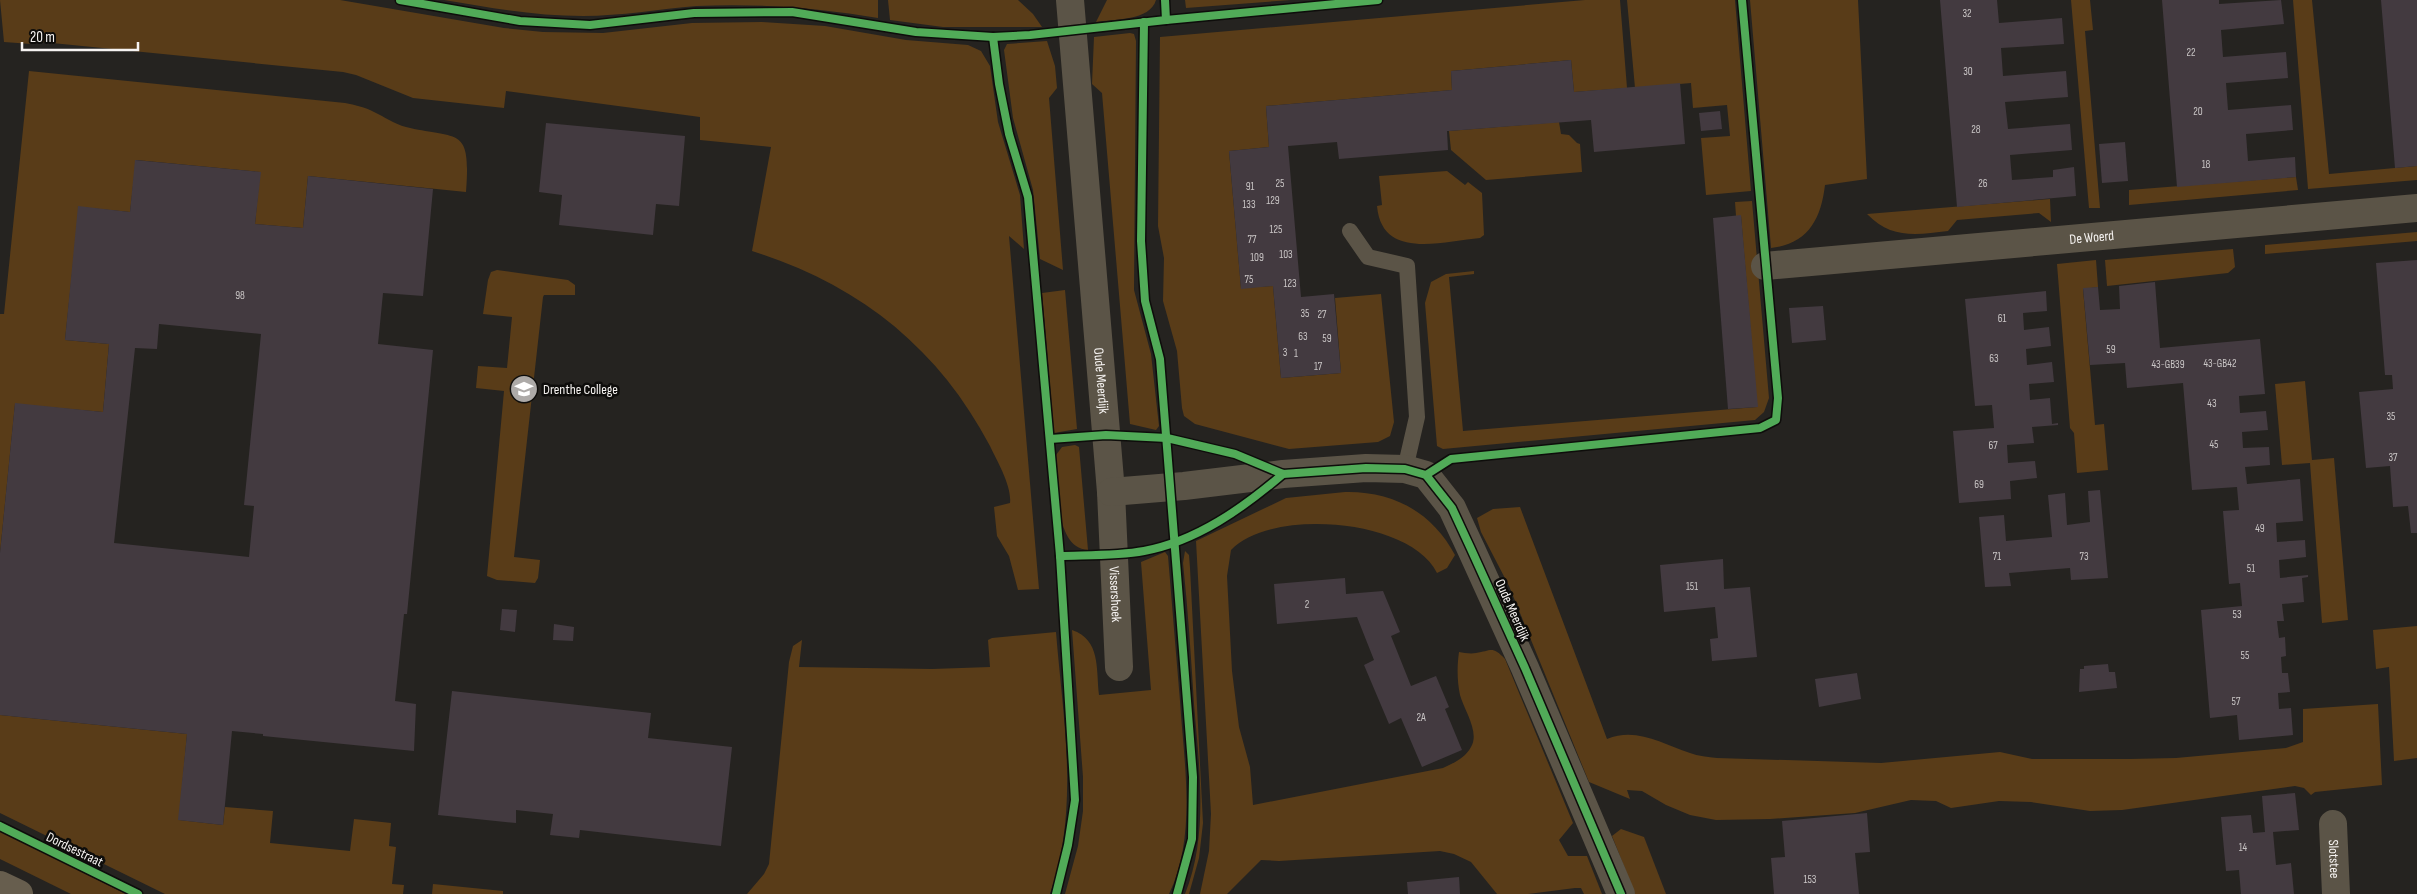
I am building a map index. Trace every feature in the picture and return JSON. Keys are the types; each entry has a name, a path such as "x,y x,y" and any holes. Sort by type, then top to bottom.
{"main road":[{"path":"0,885 19,894"}],"street":[{"name":"Oude Meerdijk","path":"1070,0 1111,492 1184,486 1283,474 1366,468 1406,469 1426,475 1452,508 1525,668 1621,894"},
{"name":"De Woerd","path":"1764,266 2417,208"},
{"name":"Vissershoek","path":"1111,492 1119,667"},
{"name":"Slotstee","path":"2333,824 2336,894"}],"lane":[{"path":"1350,231 1368,256 1408,266 1417,417 1406,469"}],"shaded area":[{"path":"0,0 340,0 504,28 543,32 603,33 692,23 762,22 825,26 906,40 968,45 981,51 990,66 998,122 1020,195 1024,249 1009,236 1039,589 1018,590 1009,556 997,536 994,507 1010,503 1009,489 990,446 946,378 920,349 860,301 827,281 752,251 771,147 700,140 700,117 506,91 504,108 413,98 356,75 343,72 32,41 31,44 4,42"},
{"path":"444,0 878,0 878,18 833,11 743,5 697,6 612,15 565,16 514,11"},
{"path":"888,0 1018,0 1033,14 1042,27 943,27 890,20"},
{"path":"1107,0 1156,0 1147,12 1139,15 1130,18 1096,22"},
{"path":"1185,0 1291,0 1186,8"},
{"path":"1585,0 1620,0 1627,88 1574,92 1571,60 1451,71 1452,90 1266,106 1269,147 1229,151 1241,288 1273,286 1281,378 1341,373 1335,298 1381,294 1394,422 1390,436 1378,442 1289,449 1195,424 1184,416 1177,351 1163,301 1164,258 1158,226 1160,37"},
{"path":"1627,0 1735,0 1751,191 1706,195 1701,138 1730,136 1727,105 1693,108 1691,83 1635,88"},
{"path":"1750,0 1858,0 1867,179 1825,185 1820,209 1810,228 1794,241 1784,246 1771,248"},
{"path":"2071,0 2090,0 2093,30 2085,31 2100,208 2089,208"},
{"path":"2293,0 2312,0 2329,174 2417,166 2417,180 2308,189"},
{"path":"1134,34 1136,41 1134,290 1151,354 1159,426 1156,430 1130,424 1102,93 1092,84 1094,37"},
{"path":"1047,41 1055,66 1057,88 1049,98 1063,270 1040,259 1033,190 1013,118 1004,50 1007,44"},
{"path":"29,71 360,106 402,126 458,139 463,145 466,155 466,192 308,176 303,228 255,224 260,172 136,160 130,212 79,207 65,340 109,344 103,412 15,404 0,553 0,314 4,314"},
{"path":"1559,122 1561,134 1569,135 1580,144 1582,172 1486,180 1451,150 1449,131"},
{"path":"1447,171 1465,185 1468,182 1482,193 1484,235 1480,238 1416,244 1402,241 1390,235 1381,223 1377,206 1382,205 1379,176"},
{"path":"2296,177 2298,190 2129,205 2129,190"},
{"path":"2050,199 2051,222 2039,213 1957,220 1948,231 1925,234 1904,233 1885,228 1867,214"},
{"path":"1752,201 1769,398 1764,412 1755,420 1443,449 1437,446 1425,303 1431,282 1446,274 1474,271 1474,274 1449,277 1463,431 1757,407 1741,216 1736,216 1735,202"},
{"path":"2417,232 2417,241 2265,254 2265,245"},
{"path":"2233,249 2235,267 2228,273 2107,286 2105,260"},
{"path":"2096,260 2098,287 2083,289 2095,425 2104,424 2108,470 2077,473 2074,433 2070,428 2057,264"},
{"path":"497,270 568,280 575,285 575,295 544,295 543,297 514,557 540,560 538,578 535,583 497,580 487,576 504,391 476,388 478,366 507,368 512,317 483,314 488,280 491,272"},
{"path":"1065,290 1077,429 1054,433 1042,293"},
{"path":"2305,381 2312,460 2334,458 2348,620 2322,623 2310,463 2282,465 2275,384"},
{"path":"1075,445 1079,447 1088,550 1077,546 1069,538 1063,526 1058,496 1056,455 1062,447"},
{"path":"1345,492 1379,495 1409,507 1435,527 1455,555 1447,568 1437,573 1422,554 1399,540 1370,530 1338,525 1306,524 1276,528 1250,537 1231,550 1227,576 1232,671 1239,727 1250,767 1253,805 1443,768 1459,760 1471,747 1474,735 1459,690 1459,652 1472,653 1494,650 1505,659 1573,823 1559,840 1568,856 1587,856 1602,894 1584,894 1581,888 1575,888 1528,894 1497,894 1471,862 1454,854 1440,851 1279,861 1261,860 1227,894 1200,894 1209,851 1211,814 1196,541 1286,498"},
{"path":"1520,507 1607,739 1618,736 1639,736 1659,741 1693,754 1717,758 1881,763 2000,752 2032,759 2176,758 2286,748 2303,742 2303,709 2378,704 2382,785 2315,792 2311,795 2304,788 2295,786 2122,810 2090,811 2031,802 1999,801 1951,808 1936,801 1911,800 1855,813 1770,819 1716,820 1690,815 1666,805 1642,791 1627,790 1630,799 1589,782 1509,586 1481,532 1477,518 1493,509"},
{"path":"1185,551 1189,555 1190,568 1203,823 1199,858 1189,894 1185,894 1197,848 1200,824 1200,776 1183,563"},
{"path":"1165,552 1168,556 1186,774 1186,824 1178,872 1169,894 1065,894 1078,846 1083,811 1083,777 1072,630 1088,641 1092,648 1097,666 1099,695 1151,690 1141,562"},
{"path":"2417,626 2417,758 2394,761 2389,667 2376,669 2373,630"},
{"path":"1056,632 1065,731 1067,797 1065,829 1059,862 1050,894 747,894 764,874 769,864 789,662 793,646 802,640 799,667 932,669 990,667 988,640 992,638"},
{"path":"0,715 187,734 179,820 223,825 225,807 273,811 270,843 350,851 354,819 391,823 389,846 396,847 392,884 404,885 403,894 165,894 0,813"},
{"path":"1621,829 1644,837 1666,894 1635,894 1612,836"},
{"path":"0,831 126,894 71,894 0,859"},
{"path":"433,884 503,891 503,894 432,894"}],"building":[{"path":"1940,0 1997,0 1999,23 2062,18 2064,44 2001,48 2003,76 2066,71 2068,97 2005,102 2008,129 2070,124 2072,150 2010,155 2012,180 2053,177 2053,170 2074,167 2076,196 1957,207"},
{"path":"2162,0 2219,0 2219,4 2281,0 2284,24 2221,30 2223,57 2286,52 2288,78 2226,83 2228,110 2291,105 2293,130 2246,134 2248,161 2295,157 2296,177 2177,187"},
{"path":"2381,0 2417,0 2417,166 2395,168"},
{"path":"1571,60 1574,92 1680,83 1685,144 1594,152 1591,120 1447,131 1448,150 1339,159 1337,142 1288,146 1301,297 1334,294 1341,373 1281,378 1273,286 1241,289 1229,151 1269,147 1266,106 1452,90 1451,71"},
{"path":"1720,111 1722,129 1701,131 1699,113"},
{"path":"546,123 685,136 679,206 656,204 653,235 559,225 562,195 539,192"},
{"path":"2125,142 2128,181 2102,183 2099,144"},
{"path":"135,160 261,172 255,224 303,228 308,176 433,189 423,296 383,293 378,344 433,350 407,614 404,614 395,701 416,704 414,751 263,736 263,734 232,731 223,825 178,820 187,734 0,715 0,553 15,403 103,412 109,344 65,340 78,206 130,212","holes":["159,324 261,334 244,505 254,506 249,557 114,543 135,348 157,349"]},
{"path":"1741,215 1758,407 1728,409 1713,218"},
{"path":"2417,260 2417,533 2411,533 2408,506 2393,507 2390,466 2366,468 2359,392 2393,389 2392,375 2385,375 2376,263"},
{"path":"2155,282 2160,348 2260,339 2265,394 2239,396 2240,413 2266,411 2268,430 2242,432 2243,448 2269,447 2270,465 2245,467 2247,484 2300,479 2303,521 2276,523 2277,542 2305,540 2306,557 2279,560 2280,578 2308,575 2308,577 2302,578 2304,602 2282,604 2284,621 2277,621 2279,638 2285,637 2286,656 2281,657 2282,673 2288,673 2290,692 2278,693 2279,709 2291,708 2293,735 2239,740 2237,715 2210,718 2201,610 2242,606 2240,583 2229,584 2223,511 2239,510 2237,487 2192,490 2183,383 2127,388 2125,363 2090,365 2083,288 2098,287 2100,310 2120,309 2119,286"},
{"path":"2046,291 2047,311 2023,313 2024,330 2049,327 2051,346 2026,349 2027,365 2052,362 2054,382 2029,384 2030,400 2050,398 2052,424 2058,423 2058,425 2032,427 2034,443 2007,445 2008,463 2035,461 2037,478 2010,481 2011,499 1959,503 1953,431 1994,428 1992,405 1975,406 1965,299"},
{"path":"1823,306 1826,340 1792,343 1789,308"},
{"path":"2100,490 2108,578 2071,580 2070,568 2009,573 2011,586 1985,587 1979,517 2004,515 2006,541 2052,537 2048,495 2065,493 2067,525 2090,522 2088,491"},
{"path":"1723,559 1724,589 1750,587 1757,657 1712,661 1710,639 1718,638 1715,607 1664,612 1660,565"},
{"path":"1345,578 1346,594 1383,591 1400,632 1391,636 1411,686 1436,676 1449,707 1445,709 1462,750 1422,767 1401,718 1389,724 1364,665 1374,660 1357,617 1277,624 1274,584"},
{"path":"502,609 517,610 515,632 500,630"},
{"path":"554,624 574,627 573,641 553,640"},
{"path":"2108,664 2109,672 2115,672 2117,688 2079,692 2080,669 2084,669 2084,666"},
{"path":"1857,673 1861,699 1819,707 1815,679"},
{"path":"452,691 651,713 648,738 732,747 721,846 580,830 579,838 550,835 553,814 516,810 516,823 438,815"},
{"path":"2295,793 2299,830 2273,832 2276,865 2291,863 2294,894 2241,894 2239,870 2226,871 2221,817 2251,815 2253,833 2265,832 2262,796"},
{"path":"1867,813 1870,852 1855,853 1859,894 1774,894 1771,858 1785,857 1782,821"},
{"path":"1459,877 1460,894 1408,894 1407,882"}],"cycle path":[{"path":"400,0 520,21 590,25 694,13 792,12 916,32 993,37 1030,35 1166,20 1165,0"},
{"path":"1166,20 1378,0"},
{"path":"1426,475 1451,459 1760,428 1776,420 1778,398 1742,0"},
{"path":"1144,22 1141,241 1145,301 1160,359 1193,777 1192,839 1177,894"},
{"path":"993,37 999,84 1009,134 1028,197 1060,556 1075,800 1068,845 1056,894"},
{"path":"1050,439 1106,435 1167,438 1235,454 1283,474 1366,468 1405,469 1426,475 1452,508 1525,668 1621,894"},
{"path":"1060,556 1134,553 1182,540 1235,511 1283,474"},
{"name":"Dordsestraat","path":"0,826 138,894"}],"place":[{"name":"Drenthe College","path":"524,389"}]}
